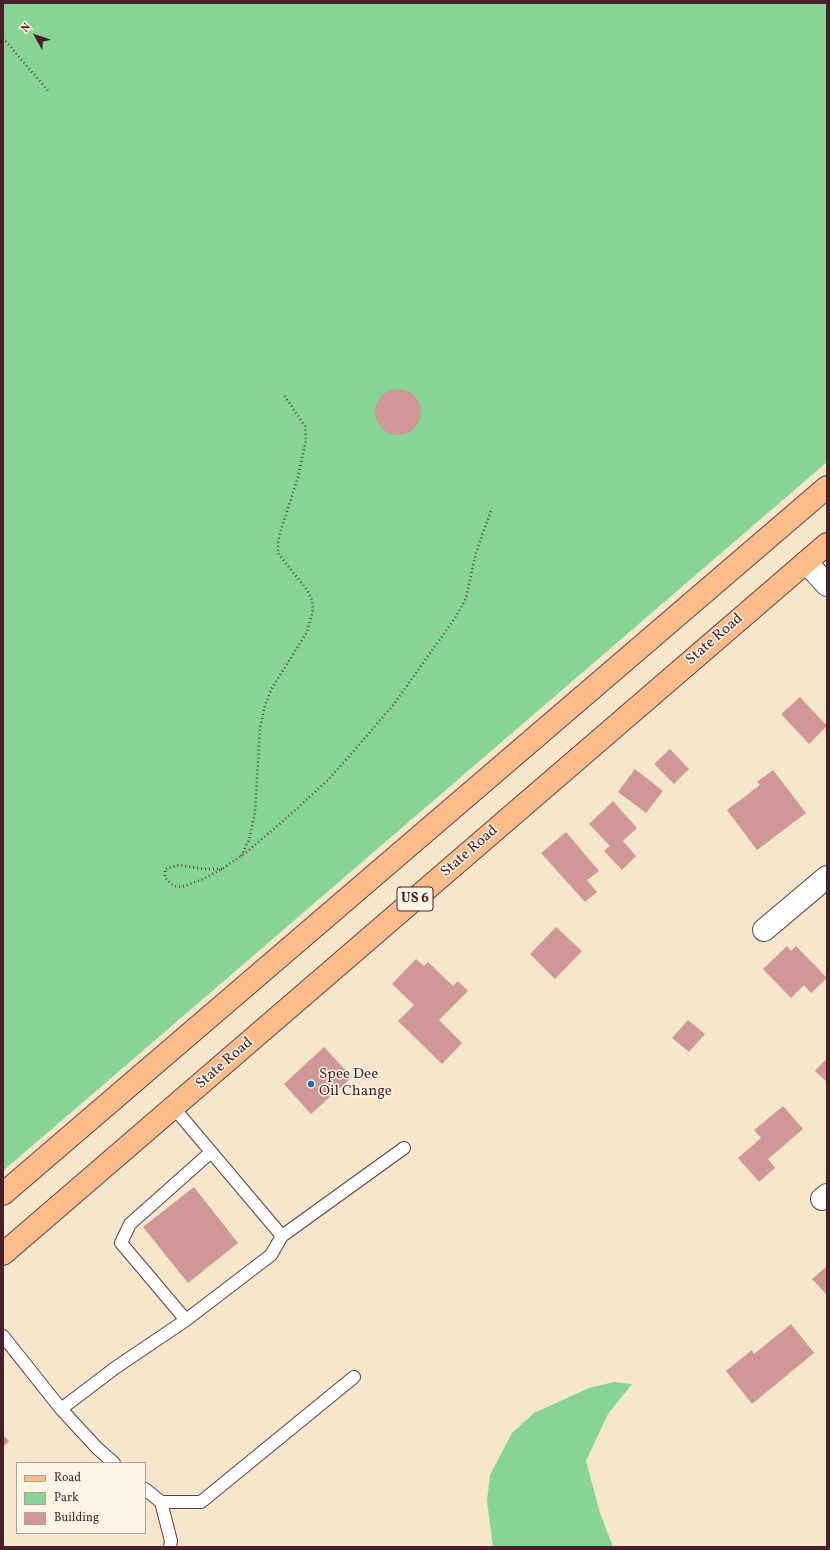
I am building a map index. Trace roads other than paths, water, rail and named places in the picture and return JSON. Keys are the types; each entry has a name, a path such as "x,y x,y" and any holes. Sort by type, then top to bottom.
{"main road":[{"path":"3,1194 827,487"},
{"name":"State Road","path":"3,1254 827,544"}],"street":[{"path":"806,562 827,585"},
{"path":"764,930 827,876"}],"lane":[{"path":"174,1108 282,1236"},
{"path":"61,1409 115,1368 186,1320 272,1255 282,1236 404,1148"},
{"path":"186,1320 121,1243 130,1224 211,1152"},
{"path":"3,1336 61,1409 97,1448 113,1462"},
{"path":"162,1502 201,1502 354,1377"},
{"path":"146,1489 162,1502 171,1542 170,1547"}],"place":[{"name":"Spee Dee Oil Change","path":"311,1084"}]}
